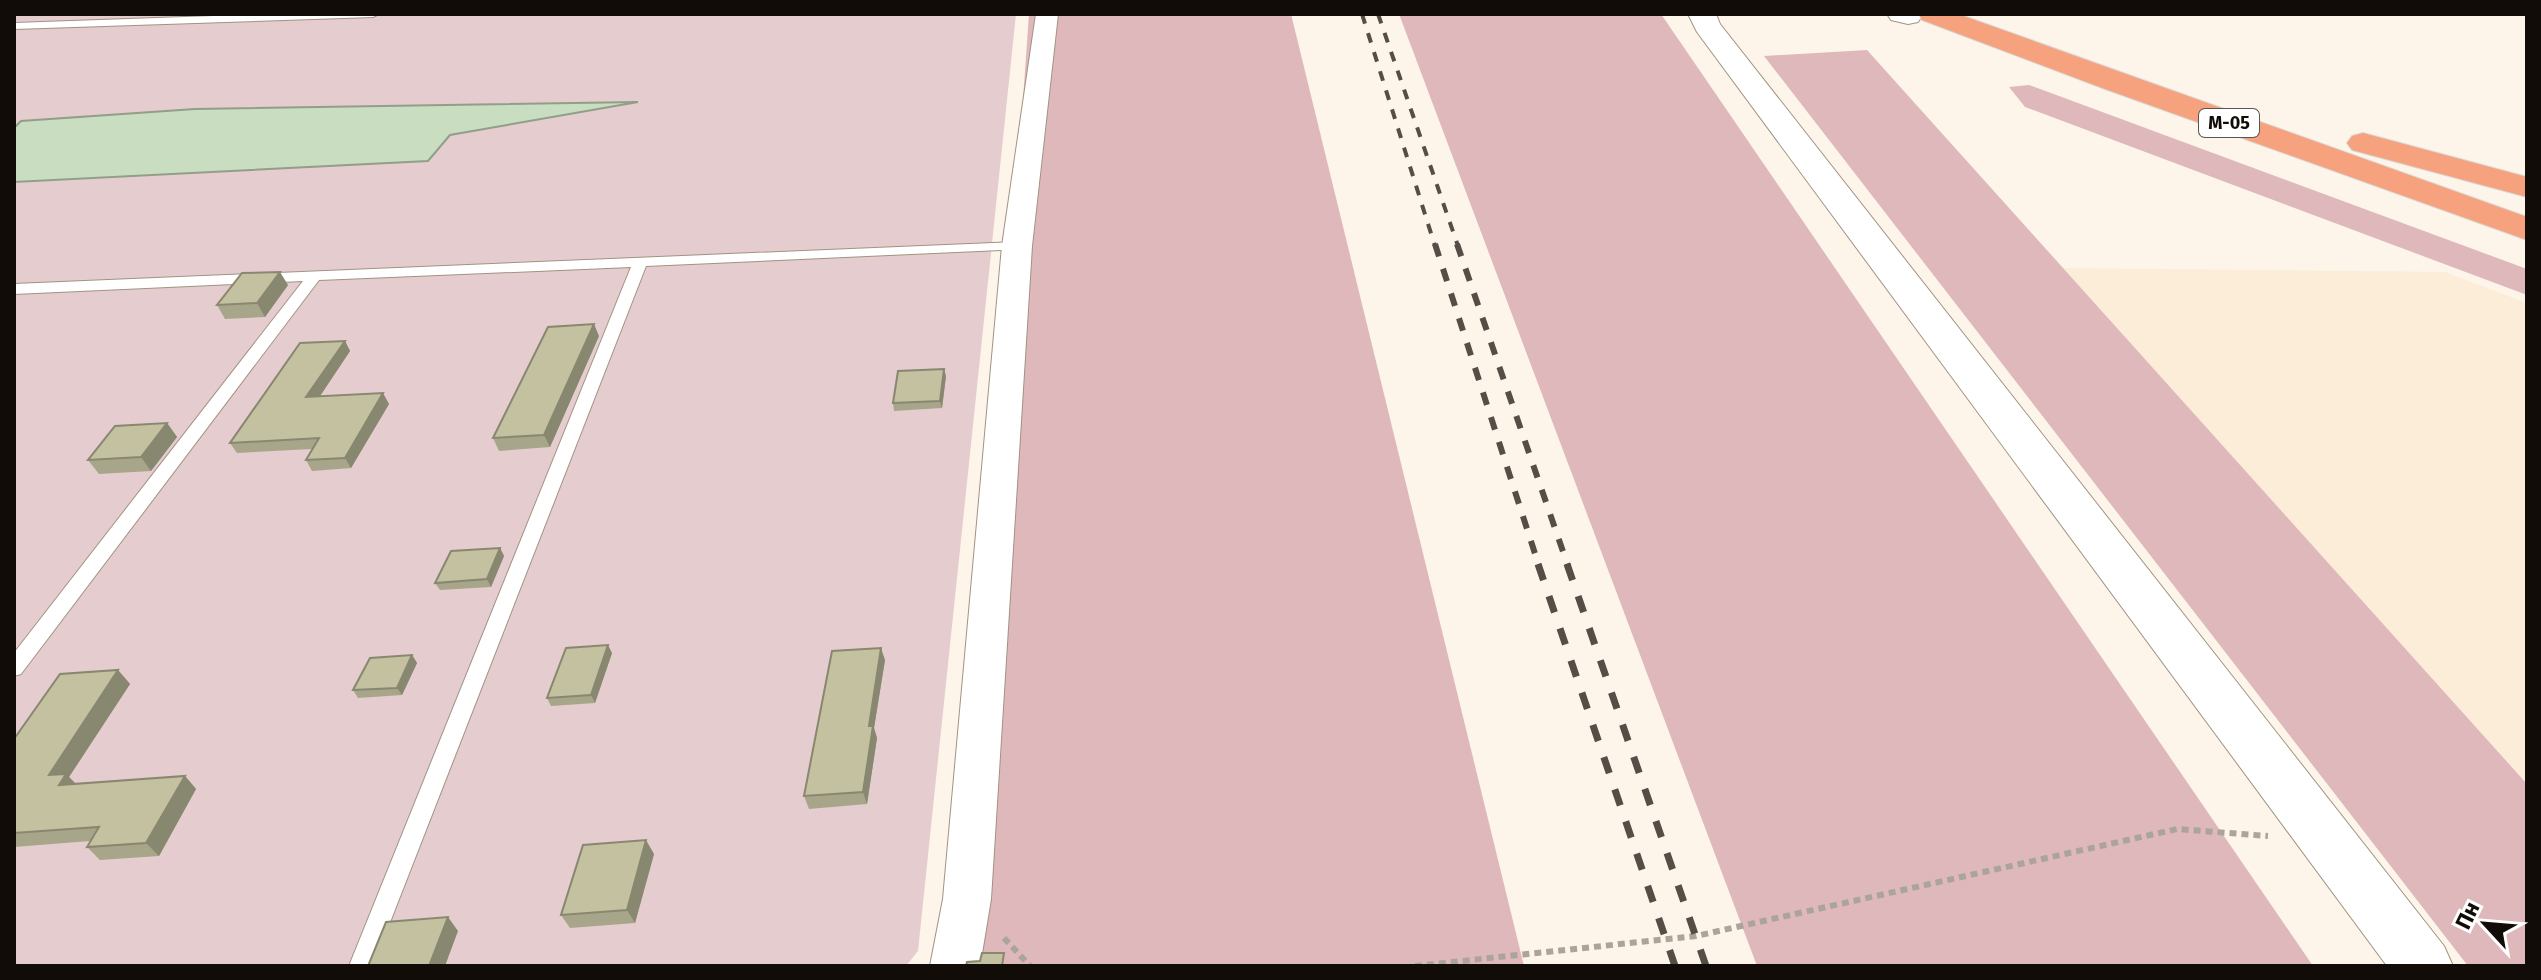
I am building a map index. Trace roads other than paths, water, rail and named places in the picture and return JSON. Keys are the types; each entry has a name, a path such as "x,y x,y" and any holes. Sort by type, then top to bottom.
{"highway":[{"name":"М-05","path":"1911,14 2116,83 2527,229"},
{"name":"М-05","path":"2003,14 2527,200"},
{"path":"2363,143 2527,187"}],"street":[{"path":"955,966 967,899 1017,246 1047,14"},
{"path":"1707,18 2423,966"}],"lane":[{"path":"14,26 373,14"},
{"path":"14,289 1017,246"},
{"path":"361,966 640,263"},
{"path":"14,668 315,276"}],"railway":[{"path":"1362,14 1435,246"},
{"path":"1378,14 1458,246"},
{"path":"1435,244 1539,566"},
{"path":"1457,244 1568,566"},
{"path":"1538,564 1675,966"},
{"path":"1567,564 1706,966"}]}
